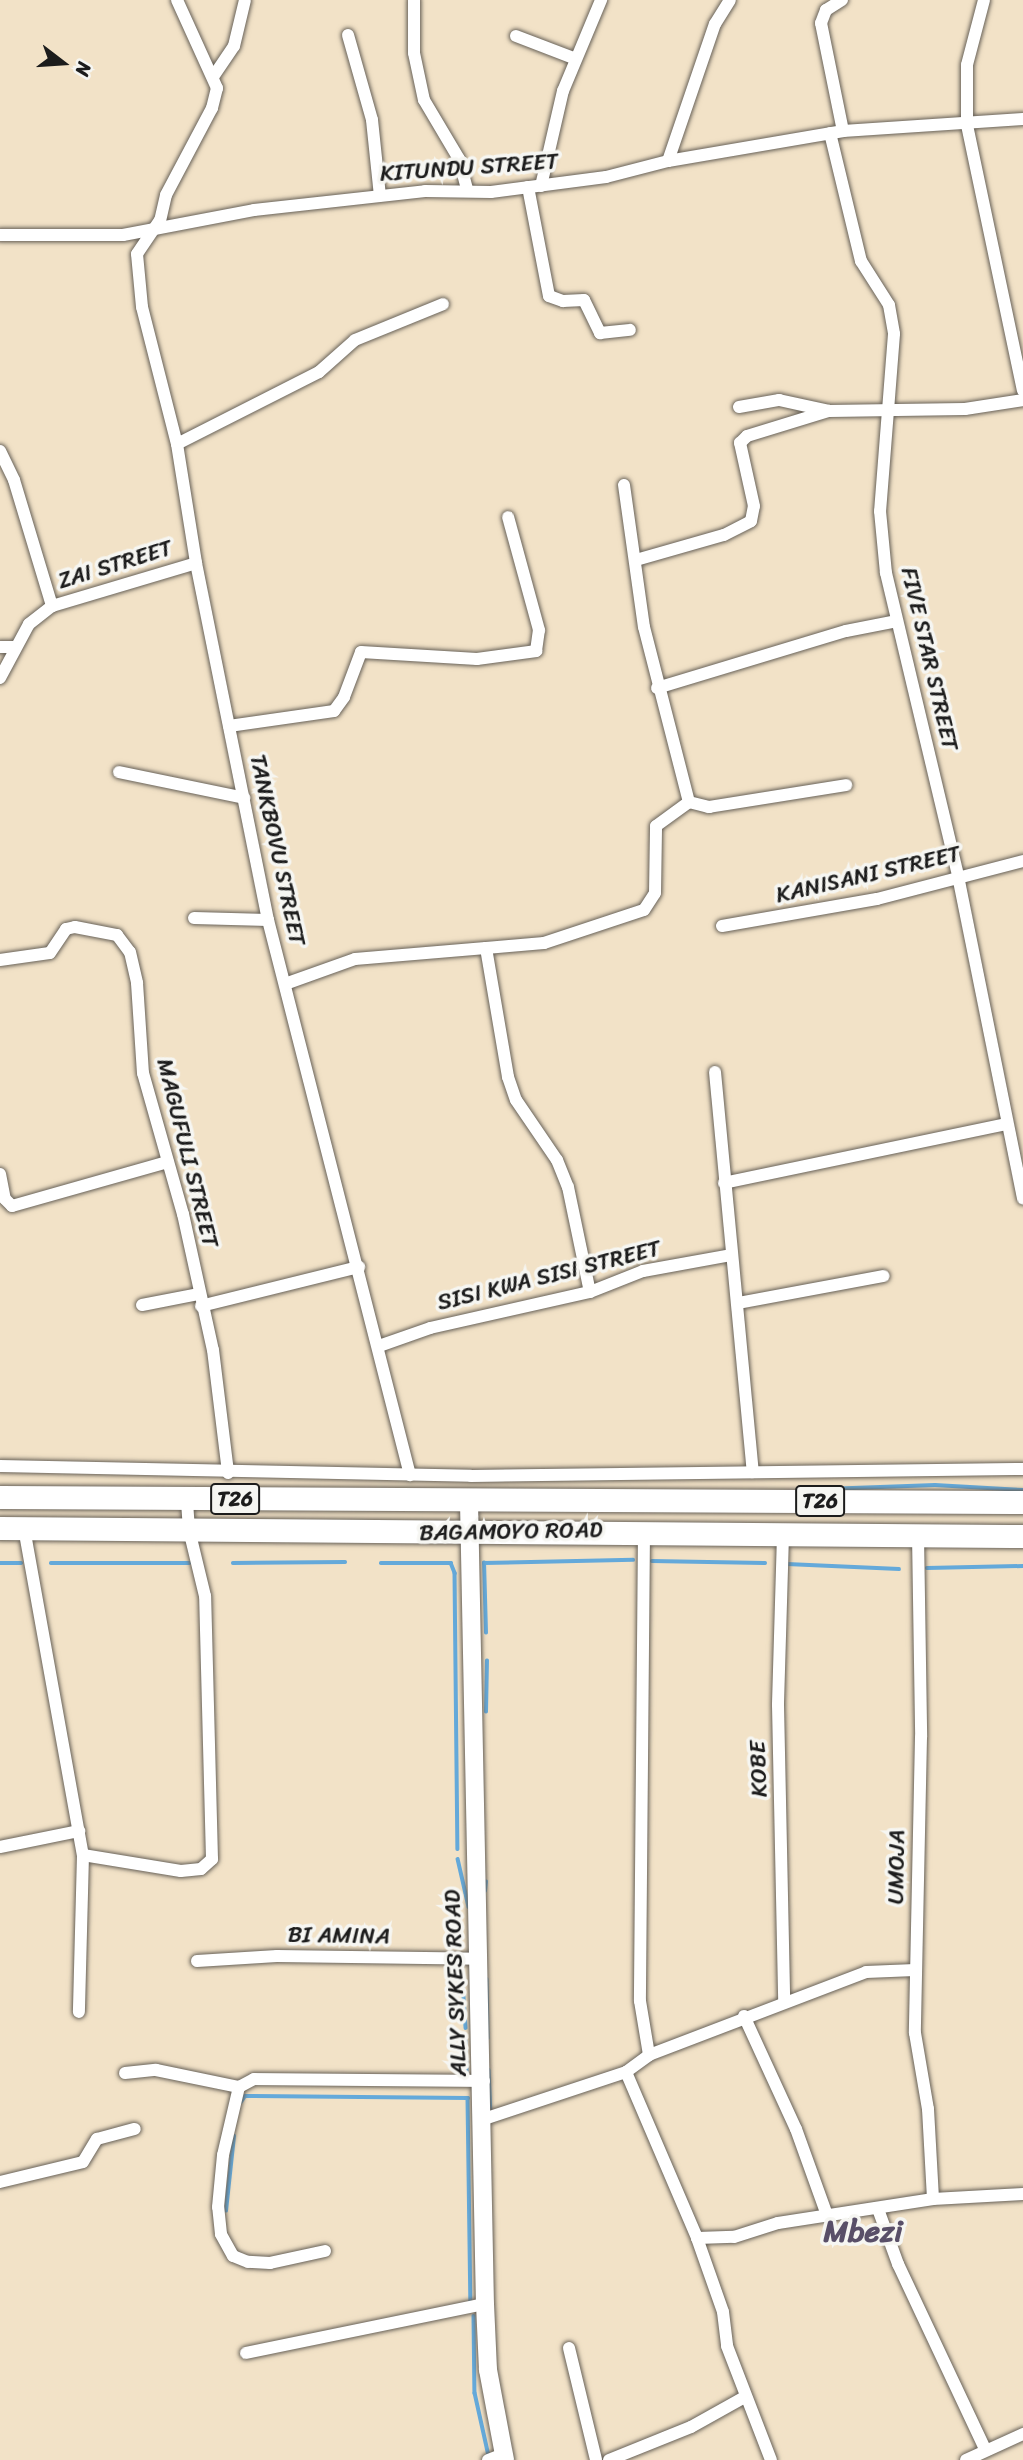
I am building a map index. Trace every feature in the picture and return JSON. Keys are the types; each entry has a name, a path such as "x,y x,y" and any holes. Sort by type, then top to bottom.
{"highway":[{"name":"BAGAMOYO ROAD","path":"0,1497 470,1502 1023,1502"},
{"name":"BAGAMOYO ROAD","path":"0,1528 1023,1536"}],"main road":[{"name":"ALLY SYKES ROAD","path":"470,1502 484,2081 485,2304 488,2370 499,2458"}],"street":[{"path":"177,0 213,77"},
{"path":"213,77 234,46 245,0"},
{"path":"414,0 414,53 424,100 460,159 467,188"},
{"path":"601,0 555,117 534,187 549,296 563,302 584,300 600,333 630,330"},
{"path":"668,161 715,24 730,0"},
{"name":"FIVE STAR STREET","path":"842,0 826,10 821,23 837,132 861,261 889,305 894,334 880,511 886,573 958,876 1023,1199"},
{"path":"984,0 967,65 967,125 1018,337 1023,390"},
{"path":"348,35 372,120 380,196"},
{"path":"516,37 576,60"},
{"name":"TANKBOVU STREET","path":"213,77 215,99 166,195 160,220 150,230 137,254 142,307 177,443 196,563 268,920 359,1267 410,1475"},
{"name":"KITUNDU STREET","path":"0,235 150,230 254,210 467,188 491,192 606,177 668,161 837,132 1023,119"},
{"path":"177,443 318,372 355,340 443,304"},
{"path":"739,407 779,400 829,411 890,411 965,409 1023,400"},
{"path":"636,560 724,536 751,521 754,506 741,441 829,411"},
{"path":"0,451 10,468 52,606"},
{"path":"624,485 657,688 689,802"},
{"path":"229,726 334,711 344,697 360,652 477,659 537,651 539,630 508,517"},
{"name":"ZAI STREET","path":"0,678 14,647 29,624 52,606 196,563"},
{"path":"657,688 846,631 897,621"},
{"path":"0,647 14,647"},
{"path":"119,772 244,797"},
{"path":"689,802 709,807 846,785"},
{"path":"285,984 355,959 544,943 644,910 655,893 656,826 689,802"},
{"name":"KANISANI STREET","path":"722,926 877,899 1023,861"},
{"path":"194,919 268,920"},
{"name":"MAGUFULI STREET","path":"0,960 50,953 66,929 75,927 105,931 123,940 137,983 143,1073 168,1162 213,1350 228,1473"},
{"path":"486,948 508,1077 516,1100 557,1160 568,1187 590,1292"},
{"path":"715,1072 753,1472"},
{"path":"724,1183 1006,1124"},
{"path":"0,1174 5,1199 12,1206 168,1162"},
{"name":"SISI KWA SISI STREET","path":"379,1346 430,1328 590,1292 643,1271 731,1255"},
{"path":"142,1305 199,1300 359,1267"},
{"path":"738,1303 884,1276"},
{"path":"0,1466 364,1475 1023,1469"},
{"path":"364,1475 365,1499"},
{"path":"83,1855 181,1871 201,1869 212,1859 205,1596 189,1530 187,1499"},
{"path":"24,1528 83,1855 79,2012"},
{"path":"644,1531 640,2001 649,2055"},
{"name":"KOBE","path":"783,1535 778,1705 783,2001"},
{"name":"UMOJA","path":"918,1535 922,1737 915,2033 928,2109 933,2199"},
{"path":"0,1847 79,1830"},
{"name":"BI AMINA","path":"197,1961 277,1956 480,1959"},
{"path":"484,2119 626,2072 649,2055 783,2001 866,1972 915,1970"},
{"path":"744,2016 796,2129 827,2215"},
{"path":"125,2073 156,2070 239,2087 254,2079 484,2081"},
{"path":"626,2072 697,2238 723,2312 727,2346 771,2460"},
{"path":"239,2087 223,2155 218,2207 220,2234 233,2256 248,2262 270,2263 325,2251"},
{"path":"0,2182 83,2162 97,2139 135,2129"},
{"path":"697,2238 734,2237 778,2223 878,2210 933,2199 1023,2194"},
{"path":"878,2210 898,2264 985,2449"},
{"path":"246,2353 485,2304"},
{"path":"569,2348 596,2460"},
{"path":"609,2460 691,2427 745,2396"},
{"path":"966,2460 985,2449 1023,2434"}],"waterway":[{"path":"798,1490 935,1485 1023,1490"},
{"path":"486,1633 484,1563 633,1560"},
{"path":"652,1561 765,1563"},
{"path":"233,1563 345,1562"},
{"path":"0,1563 21,1563"},
{"path":"51,1563 189,1563"},
{"path":"381,1563 451,1563 455,1573 458,1849"},
{"path":"787,1564 899,1569"},
{"path":"927,1568 1023,1566"},
{"path":"486,1712 487,1661"},
{"path":"458,1859 469,1907"},
{"path":"485,1891 486,1882"},
{"path":"462,1967 466,2028"},
{"path":"487,1979 488,2038"},
{"path":"466,2041 467,2077"},
{"path":"489,2070 491,2115"},
{"path":"241,2102 245,2096 468,2098 471,2304"},
{"path":"226,2211 234,2136"},
{"path":"474,2316 475,2393 489,2456"}],"district":[{"name":"Mbezi","path":"863,2231"}]}
